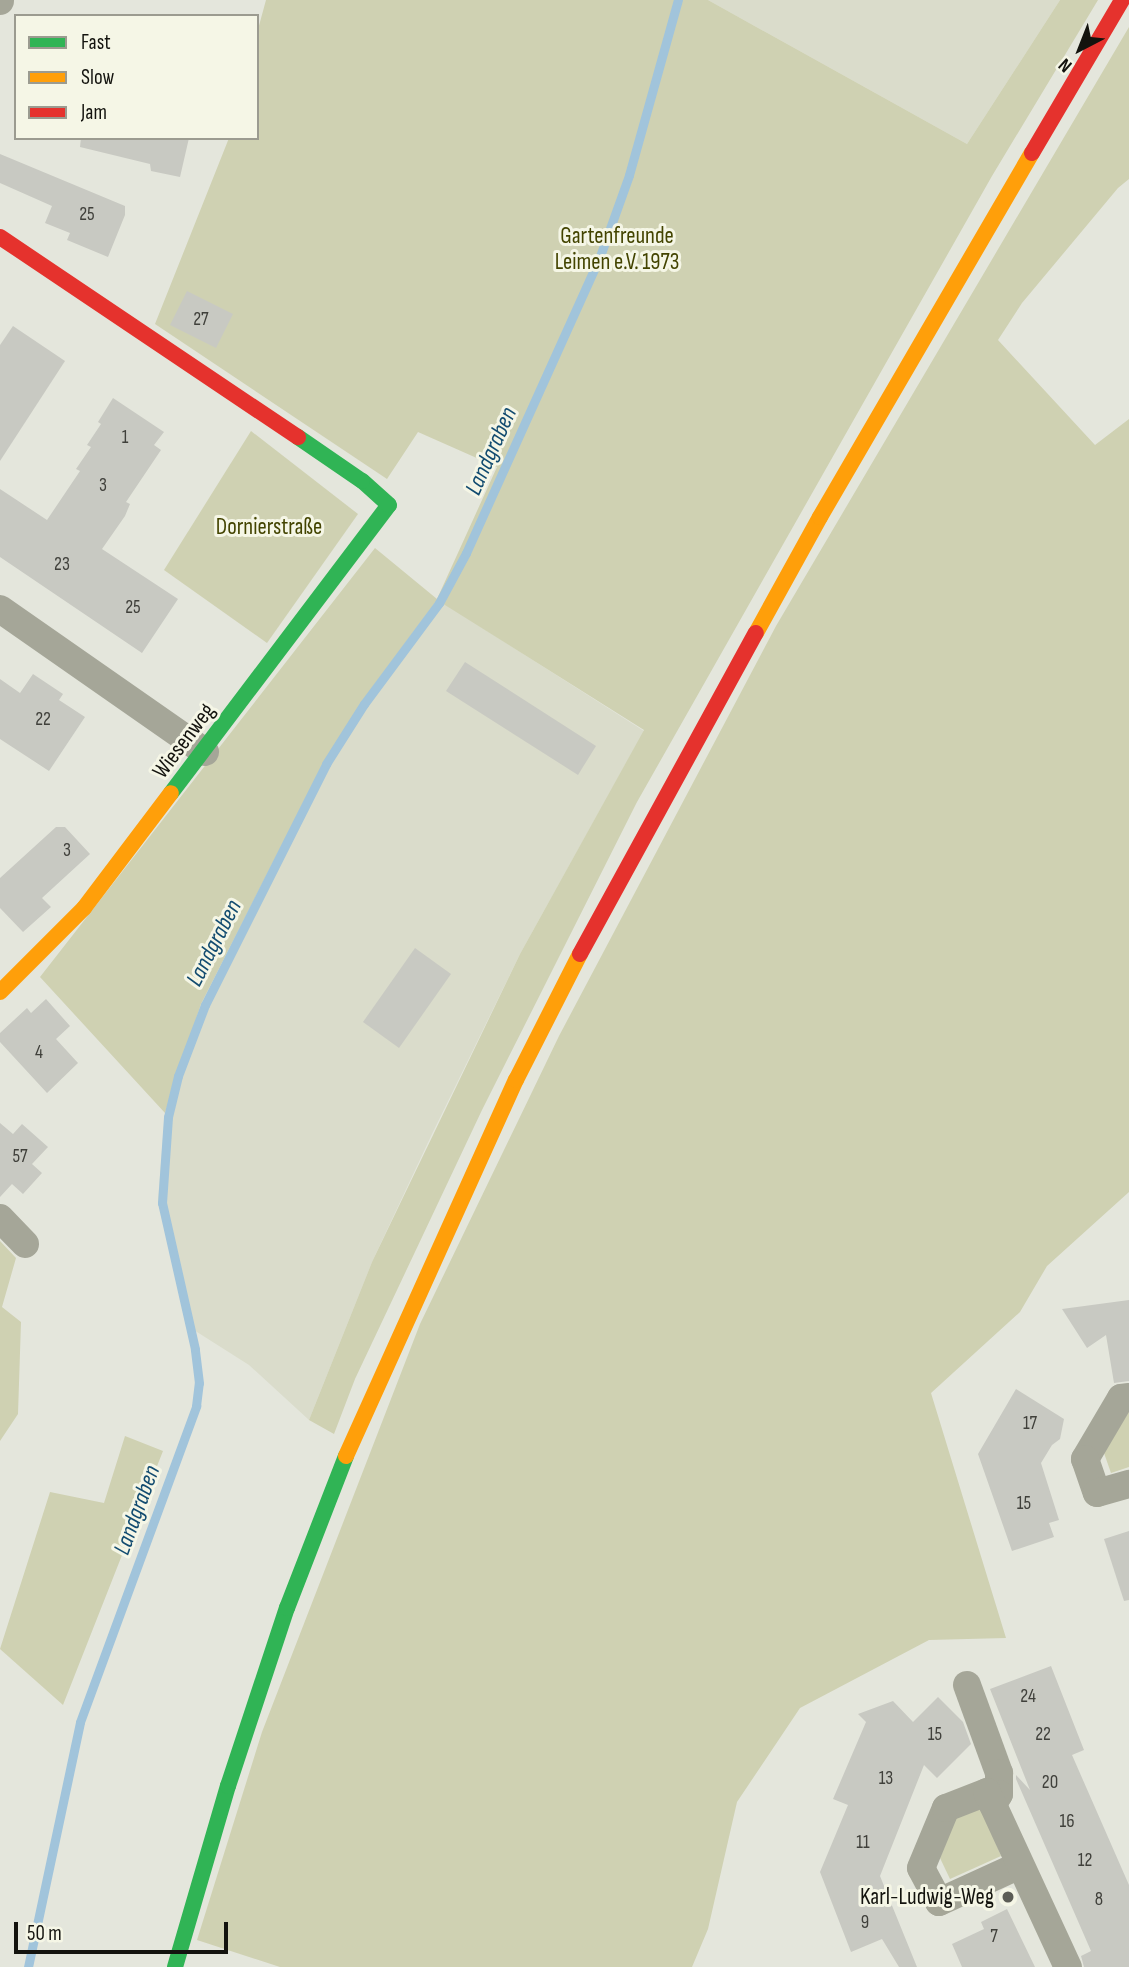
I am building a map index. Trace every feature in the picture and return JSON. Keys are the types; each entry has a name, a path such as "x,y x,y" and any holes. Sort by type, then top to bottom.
{"main road":[{"path":"175,1967 228,1786 287,1608 361,1418 516,1080 564,983 820,517 1122,0"},
{"name":"Wiesenweg","path":"0,237 333,461 389,505 205,752 84,908 0,992"}],"street":[{"path":"0,609 205,752"},
{"path":"0,1218 25,1244"},
{"path":"1129,1397 1121,1398 1085,1459 1097,1493 1129,1483"},
{"path":"967,1685 999,1773 999,1794 993,1804"},
{"path":"1020,1865 939,1902 921,1868 946,1808 987,1792 1068,1967"}],"shaded area":[{"path":"708,0 1060,0 967,144"},
{"path":"437,599 644,731 520,954 432,1134 372,1262 309,1420 249,1365 186,1325 158,1200 165,1113 201,1004 324,762 363,700"}],"green space":[{"name":"Gartenfreunde Leimen e.V. 1973","path":"266,0 708,0 967,144 1060,0 1098,0 992,176 637,802 482,1110 355,1379 334,1434 309,1420 372,1262 520,954 644,730 437,600 363,700 324,762 201,1004 165,1113 40,977 375,548 437,599 497,467 418,432 387,479 155,324 228,140 259,140 259,26"},
{"path":"1129,27 1129,179 1118,188 1022,303 998,340 1095,445 1129,419 1129,1192 1047,1266 1020,1312 931,1393 1006,1638 929,1640 800,1708 737,1802 708,1929 692,1967 280,1967 197,1940 262,1732 420,1324 559,1036 776,626"},
{"name":"Dornierstraße","path":"251,431 358,514 267,643 164,570"},
{"path":"0,1241 16,1258 2,1307 21,1322 18,1414 0,1441"},
{"path":"1129,1411 1129,1467 1111,1473 1104,1453"},
{"path":"125,1436 163,1451 63,1705 0,1649 50,1492 104,1503"},
{"path":"982,1808 1001,1856 950,1879 940,1858 956,1817"}],"building":[{"path":"81,140 189,140 180,177 151,171 150,164 80,147"},
{"path":"0,154 125,206 125,215 108,257 67,240 70,233 45,223 52,206 0,183"},
{"path":"187,291 233,314 216,348 170,325"},
{"path":"13,326 65,361 0,461 0,345"},
{"path":"113,398 164,432 154,445 161,450 126,502 130,504 125,516 102,549 178,599 142,653 0,557 0,489 47,520 80,471 76,469 91,447 87,445"},
{"path":"465,662 596,746 578,775 446,691"},
{"path":"33,674 63,694 59,700 85,717 49,771 0,739 0,679 20,693"},
{"path":"56,827 65,827 90,854 42,898 51,907 23,932 0,908 0,878"},
{"path":"415,948 451,974 399,1048 363,1022"},
{"path":"46,999 70,1026 56,1039 78,1063 47,1093 0,1042 0,1033 27,1008 31,1013"},
{"path":"0,1123 13,1134 22,1124 48,1147 32,1164 42,1173 23,1194 12,1184 0,1197"},
{"path":"1129,1300 1129,1381 1114,1383 1106,1335 1087,1348 1062,1309"},
{"path":"1016,1389 1064,1419 1060,1439 1052,1445 1041,1463 1059,1520 1049,1523 1054,1537 1012,1551 978,1454"},
{"path":"1129,1531 1129,1600 1124,1601 1104,1539"},
{"path":"1051,1666 1084,1750 1072,1755 1129,1885 1129,1967 1084,1967 1081,1956 1091,1951 1016,1779 1016,1775 1030,1790 990,1689"},
{"path":"938,1697 963,1722 971,1744 937,1778 924,1765 880,1876 917,1967 899,1967 882,1939 851,1952 820,1872 848,1805 833,1799 866,1722 858,1714 893,1701 913,1722"},
{"path":"1007,1909 1035,1967 962,1967 952,1944 984,1929 981,1922"}],"waterway":[{"name":"Landgraben","path":"28,1967 80,1722 196,1406 199,1383 195,1349 162,1203 168,1117 178,1076 205,1005 326,764 364,704 439,603 466,553 599,259 629,175 678,0"}],"traffic: fast":[{"path":"171,793 389,505 362,481 298,437"},
{"path":"175,1967 228,1786 287,1608 346,1456"}],"traffic: slow":[{"path":"756,633 820,517 1032,153"},
{"path":"0,992 84,908 171,793"},
{"path":"346,1456 516,1080 580,954"}],"traffic: jam":[{"path":"1032,153 1122,0"},
{"path":"0,237 298,437"},
{"path":"580,954 756,633"}],"place":[{"name":"Karl-Ludwig-Weg","path":"1008,1897"}]}
